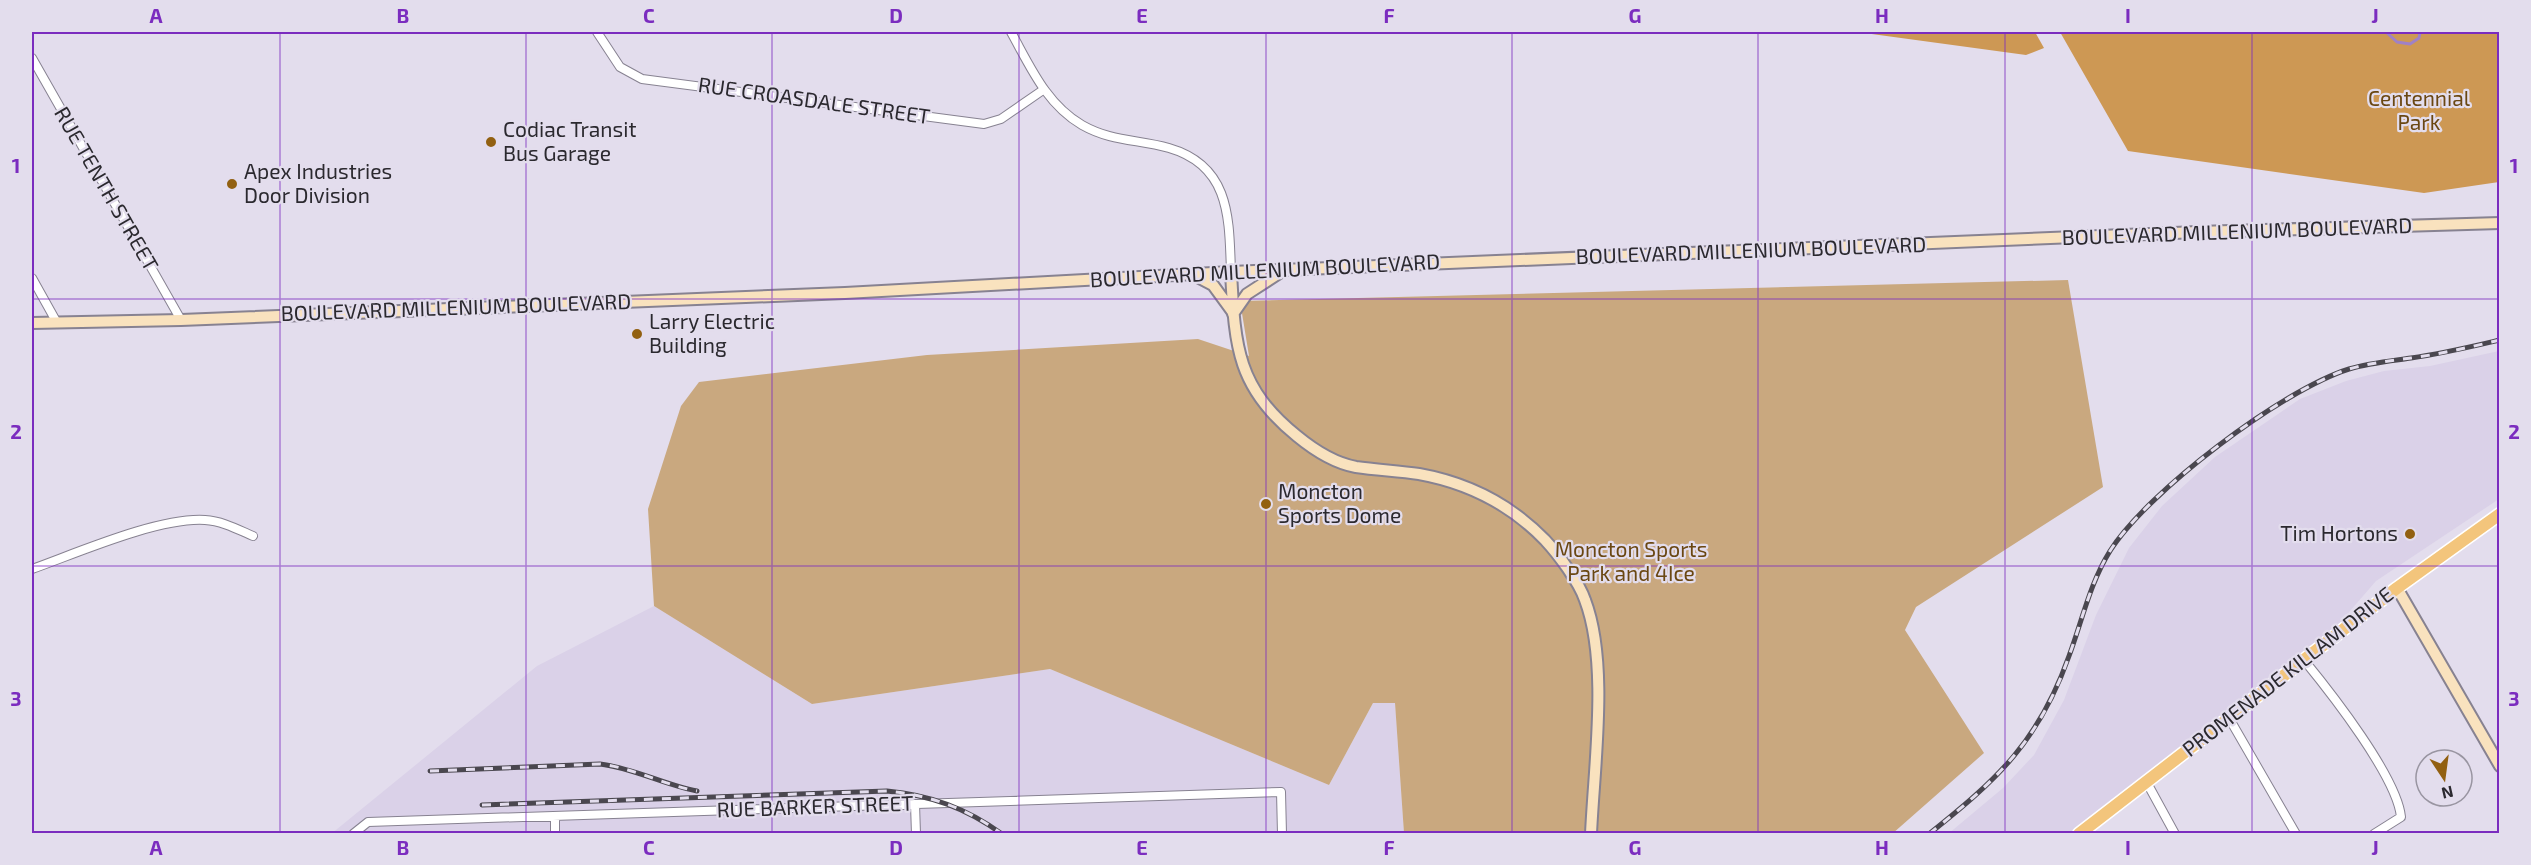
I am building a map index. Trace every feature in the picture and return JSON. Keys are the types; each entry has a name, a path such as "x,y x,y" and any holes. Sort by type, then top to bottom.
{"main road":[{"name":"BOULEVARD MILLENIUM BOULEVARD","path":"32,323 181,320 845,293 1231,272 2198,232 2499,223"},
{"path":"1233,314 1247,294 1285,270"},
{"path":"1231,272 1234,334 1242,364 1255,393 1276,419 1315,452 1354,466 1448,479 1484,493 1525,519 1554,550 1585,599 1599,663 1591,834"},
{"path":"1192,274 1219,291 1233,314"},
{"name":"PROMENADE KILLAM DRIVE","path":"2079,834 2397,588 2499,514"},
{"path":"2397,588 2499,766"}],"street":[{"name":"RUE CROASDALE STREET","path":"597,32 620,67 642,79 972,123 984,124 1001,119 1043,90"},
{"path":"1011,32 1043,90 1062,110 1097,132 1127,142 1169,148 1203,167 1216,182 1225,199 1229,216 1231,272"},
{"name":"RUE TENTH STREET","path":"32,58 181,320"},
{"path":"32,278 56,321"},
{"path":"32,568 173,521 205,520 228,524 253,536"},
{"path":"2304,660 2338,702 2390,785 2400,807 2401,817 2373,834"},
{"path":"2229,717 2296,834"},
{"path":"2146,781 2175,834"},
{"name":"RUE BARKER STREET","path":"353,834 368,822 1281,792 1282,834"},
{"path":"915,804 916,834"},
{"path":"555,816 555,834"}],"shaded area":[{"path":"2499,351 2499,499 2376,581 2311,656 2081,833 1948,834 2003,788 2034,755 2064,700 2096,615 2129,548 2162,506 2215,457 2300,399 2346,381 2384,371 2430,366"},
{"path":"654,606 812,704 1050,669 1329,785 1373,703 1395,703 1404,833 331,834 537,666"}],"green space":[{"path":"1857,32 2035,32 2044,48 2026,55"},
{"name":"Centennial Park","path":"2060,32 2499,32 2499,182 2424,193 2128,151"},
{"name":"Moncton Sports Park and 4Ice","path":"2068,280 2103,487 1916,607 1905,630 1984,753 1892,834 1404,833 1395,703 1373,703 1329,785 1050,669 812,704 654,606 648,509 681,406 699,382 927,355 1198,339 1249,356 1240,301"}],"waterway":[{"path":"2386,32 2397,42 2410,44 2419,38 2420,32"}],"railway":[{"path":"1929,834 1996,776 2030,735 2057,686 2092,589 2110,551 2128,527 2184,473 2254,420 2321,380 2364,365 2500,340"},
{"path":"430,771 600,764 625,769 697,791"},
{"path":"482,805 887,791 947,804 975,817 1002,834"}],"place":[{"name":"Codiac Transit Bus Garage","path":"491,142"},
{"name":"Apex Industries Door Division","path":"232,184"},
{"name":"Larry Electric Building","path":"637,334"},
{"name":"Moncton Sports Dome","path":"1266,504"},
{"name":"Tim Hortons","path":"2410,534"}]}
